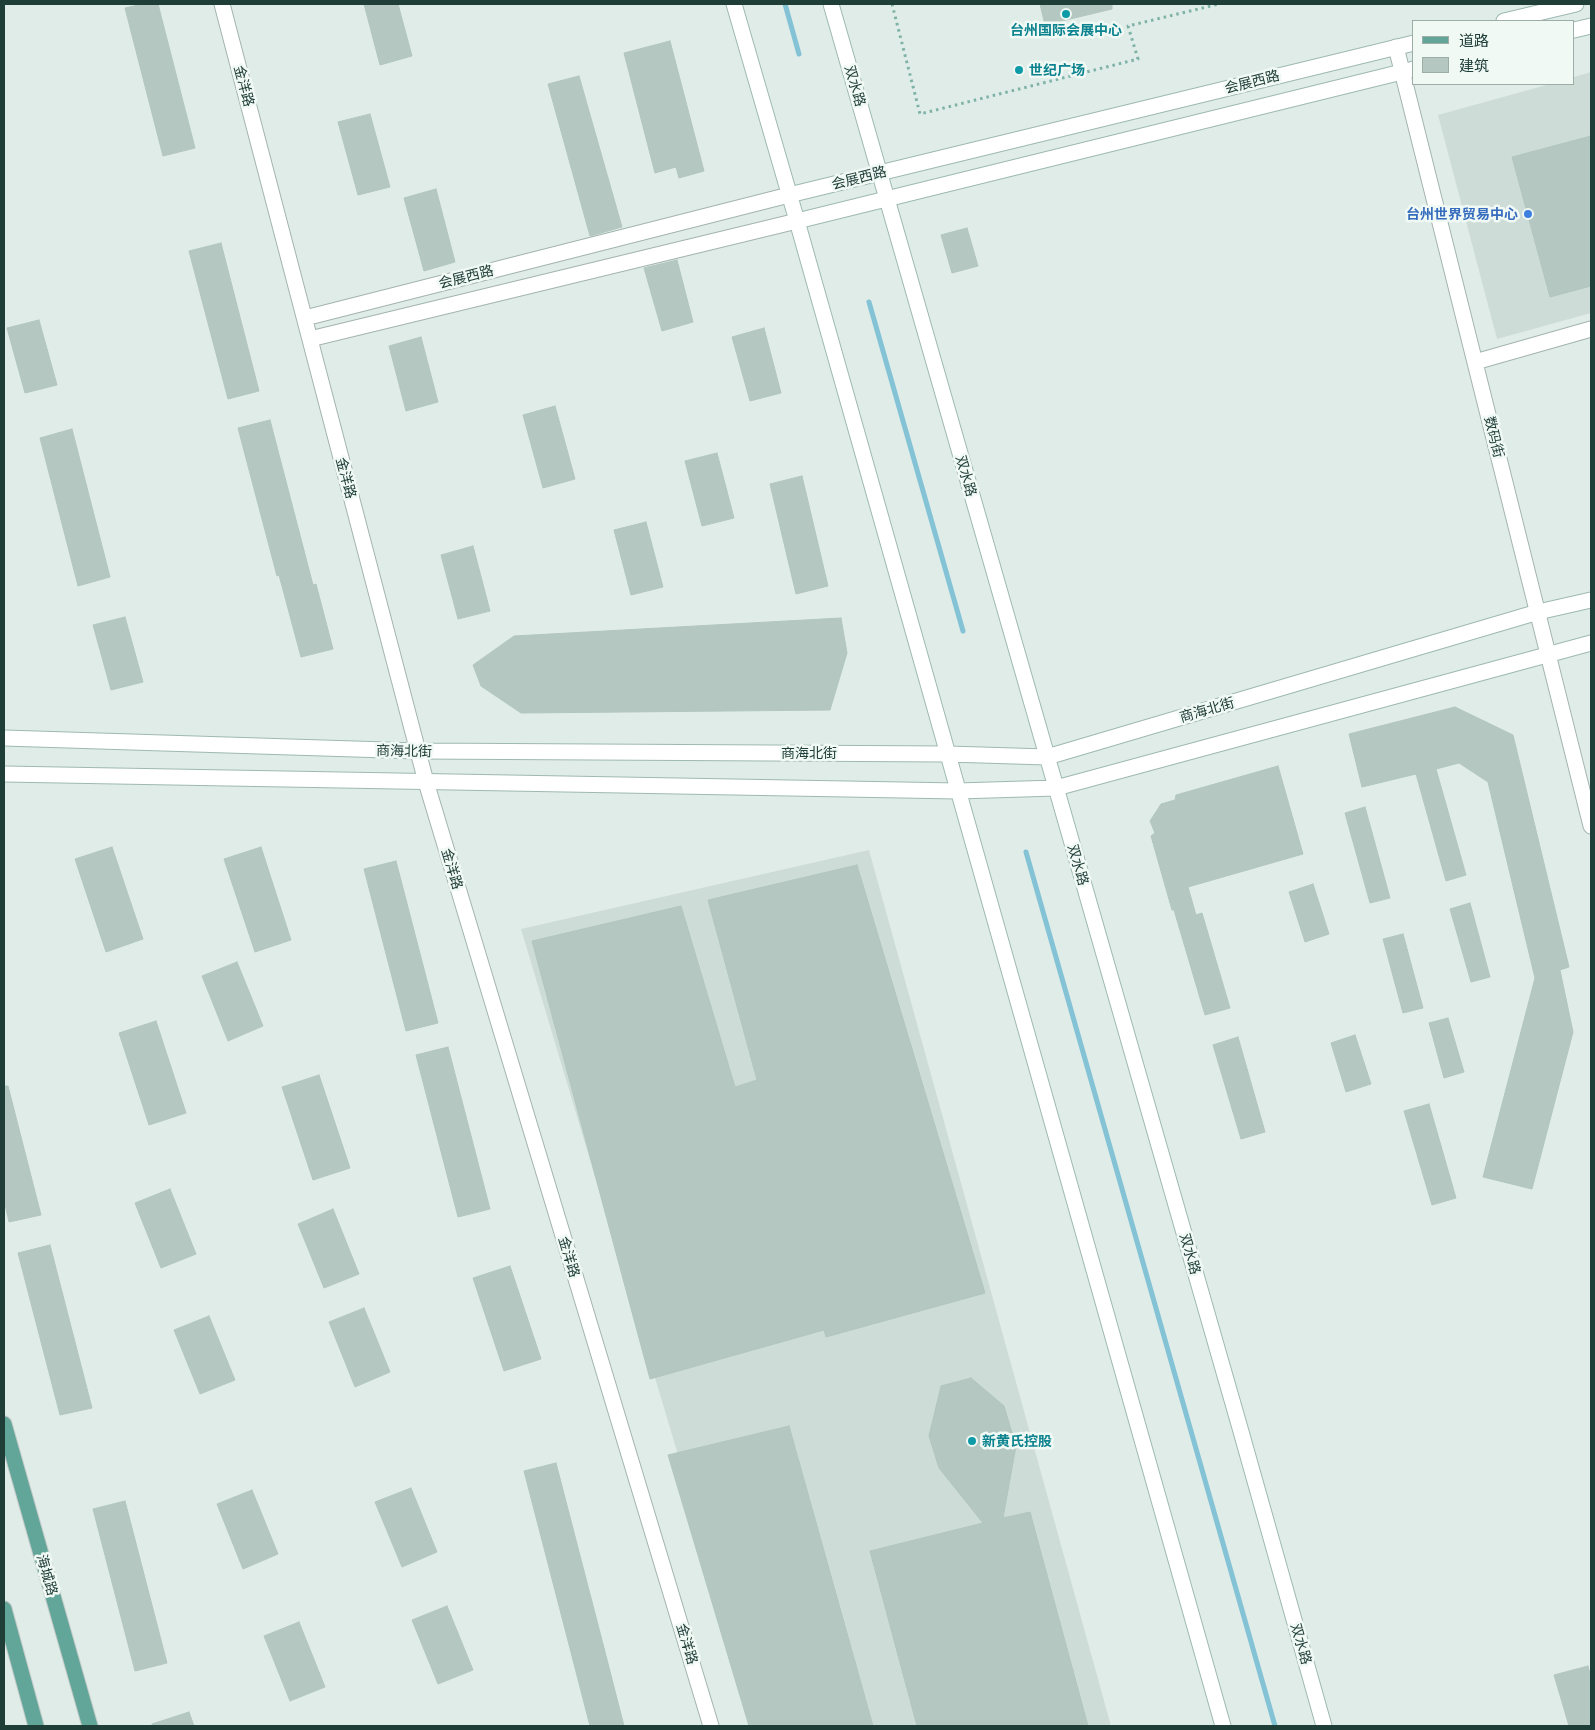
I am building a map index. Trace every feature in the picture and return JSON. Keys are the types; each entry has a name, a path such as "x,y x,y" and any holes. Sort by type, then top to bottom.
{"main road":[{"name":"金洋路","path":"222,4 426,782 712,1726"},
{"path":"734,4 1223,1726"},
{"name":"双水路","path":"831,4 1324,1726"},
{"path":"1508,20 1576,4"},
{"path":"1575,30 1591,26"},
{"name":"会展西路","path":"304,318 789,195 1412,43"},
{"name":"数码街","path":"1396,47 1408,71 1475,362 1591,826"},
{"name":"会展西路","path":"310,339 1408,71"},
{"path":"1475,362 1591,329"},
{"name":"商海北街","path":"4,738 418,751 948,754 1047,757 1538,612 1591,600"},
{"path":"4,774 958,791 1056,788 1591,642"},
{"name":"海城路","path":"4,1424 90,1726"},
{"path":"4,1609 36,1726"}],"path":[{"path":"892,4 920,114 1138,60 1128,26 1219,4"}],"shaded area":[{"name":"台州世界贸易中心","path":"1591,72 1591,313 1497,339 1438,115 1546,85 1575,85 1575,77"},
{"path":"869,850 1111,1726 759,1726 521,929"}],"building":[{"path":"143,4 158,4 195,148 163,156 125,8"},
{"path":"364,4 398,4 412,56 380,65"},
{"name":"台州国际会展中心","path":"1040,4 1112,4 1112,9 1045,25"},
{"path":"670,41 704,171 679,178 676,167 655,173 624,53"},
{"path":"579,76 622,227 590,236 548,84"},
{"path":"370,114 390,187 358,195 338,122"},
{"path":"1591,136 1591,286 1550,297 1512,157"},
{"path":"436,189 455,262 424,271 404,198"},
{"path":"967,228 978,266 952,273 941,235"},
{"path":"221,243 259,391 228,399 189,251"},
{"path":"677,260 693,322 662,331 644,268"},
{"path":"39,320 57,385 25,393 7,328"},
{"path":"764,328 781,393 750,401 732,337"},
{"path":"421,337 438,402 406,411 389,346"},
{"path":"555,406 575,479 543,488 523,415"},
{"path":"270,420 313,585 316,584 333,649 301,657 279,575 277,576 238,428"},
{"path":"72,429 110,577 78,586 40,438"},
{"path":"717,453 734,518 702,526 685,461"},
{"path":"802,476 828,586 796,594 770,484"},
{"path":"646,522 663,587 631,595 614,530"},
{"path":"473,546 490,611 458,619 441,555"},
{"path":"125,617 143,682 111,690 93,625"},
{"path":"841,618 847,653 830,710 521,713 481,686 473,665 514,636"},
{"path":"1455,707 1513,735 1569,967 1560,970 1573,1032 1532,1189 1483,1177 1535,978 1488,782 1459,763 1436,769 1466,875 1446,881 1416,774 1362,787 1349,734"},
{"path":"1278,766 1303,854 1188,887 1196,915 1202,913 1230,1008 1205,1015 1151,836 1155,833 1150,821 1161,804 1175,800 1176,795"},
{"path":"1365,807 1390,898 1370,903 1345,813"},
{"path":"112,847 143,939 106,952 75,859"},
{"path":"261,847 291,940 255,952 224,859"},
{"path":"396,861 438,1023 406,1031 364,869"},
{"path":"857,865 985,1293 826,1337 824,1330 650,1379 532,941 681,906 735,1087 757,1080 708,900"},
{"path":"1313,884 1329,934 1305,942 1289,892"},
{"path":"1470,903 1490,977 1471,982 1450,909"},
{"path":"1403,934 1423,1008 1403,1013 1383,939"},
{"path":"237,962 263,1026 228,1041 202,976"},
{"path":"1448,1018 1464,1072 1444,1078 1429,1023"},
{"path":"156,1021 186,1113 149,1125 119,1033"},
{"path":"1355,1035 1371,1084 1346,1092 1331,1043"},
{"path":"1238,1037 1265,1132 1241,1139 1213,1045"},
{"path":"448,1047 490,1209 458,1217 416,1055"},
{"path":"319,1075 350,1168 313,1180 282,1087"},
{"path":"4,1086 8,1086 41,1215 9,1222 4,1200"},
{"path":"1429,1104 1456,1198 1432,1205 1404,1111"},
{"path":"170,1189 196,1254 161,1268 135,1203"},
{"path":"333,1209 359,1274 324,1288 298,1224"},
{"path":"50,1245 92,1408 60,1415 18,1253"},
{"path":"510,1266 541,1359 504,1371 473,1278"},
{"path":"364,1308 390,1372 355,1387 329,1322"},
{"path":"209,1316 235,1380 200,1394 174,1330"},
{"path":"971,1378 1004,1406 1016,1446 1003,1518 1030,1512 1088,1726 917,1726 870,1551 983,1523 939,1468 929,1436 941,1386"},
{"path":"789,1426 873,1726 749,1726 668,1455"},
{"path":"556,1463 624,1726 590,1726 524,1471"},
{"path":"411,1488 437,1552 402,1567 375,1502"},
{"path":"252,1490 278,1554 243,1569 217,1504"},
{"path":"125,1501 167,1663 135,1671 93,1509"},
{"path":"447,1606 473,1670 438,1684 412,1620"},
{"path":"299,1622 325,1687 290,1701 264,1636"},
{"path":"1588,1666 1591,1678 1591,1726 1569,1726 1554,1675"},
{"path":"189,1712 194,1726 152,1726 152,1724"}],"waterway":[{"path":"785,4 799,54"},
{"path":"869,302 963,631"},
{"path":"1026,852 1275,1726"}],"place":[{"name":"台州国际会展中心","path":"1066,14"},
{"name":"世纪广场","path":"1019,70"},
{"name":"台州世界贸易中心","path":"1528,214"},
{"name":"新黄氏控股","path":"972,1441"}]}
